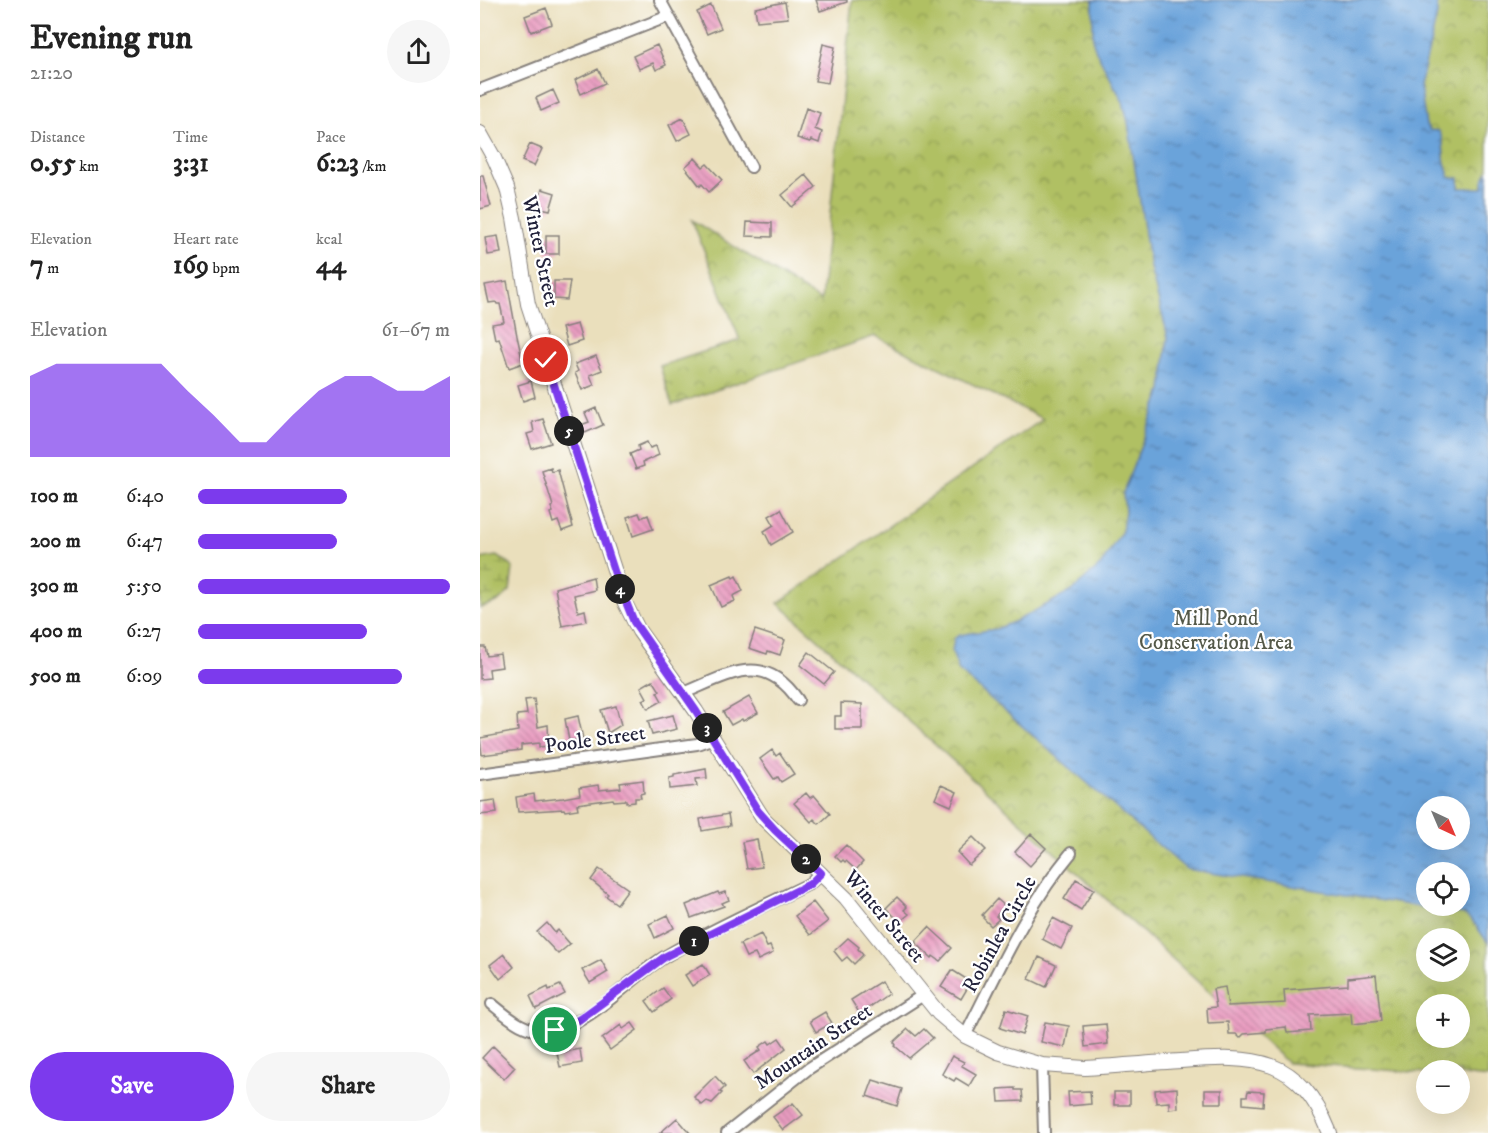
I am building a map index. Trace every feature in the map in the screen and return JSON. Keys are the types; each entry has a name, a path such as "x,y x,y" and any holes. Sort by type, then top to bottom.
{"street":[{"path":"660,0 751,167"},
{"path":"480,90 669,16"},
{"name":"Winter Street","path":"480,133 507,188 528,304 623,597 639,631 714,738 763,818 856,909 923,995 947,1022 965,1036 998,1052 1042,1065 1085,1068 1235,1058 1260,1061 1284,1071 1299,1083 1316,1103 1330,1133"},
{"path":"684,693 738,672 753,670 778,678 798,700"},
{"name":"Poole Street","path":"480,774 697,744 714,738"},
{"name":"Robinlea Circle","path":"965,1036 1026,919 1071,853"},
{"path":"492,1004 527,1029 549,1031 566,1027 599,1006 666,956 810,884 821,873"},
{"name":"Mountain Street","path":"727,1133 808,1069 923,995"},
{"path":"1042,1065 1044,1133"}],"green space":[{"name":"Mill Pond Conservation Area","path":"852,0 1488,0 1488,1078 1470,1076 1470,1060 1416,1060 1416,1072 1288,1063 778,603 1043,419 875,336 672,405 660,366 740,340 692,220 821,301"},
{"path":"496,556 508,562 513,568 510,591 499,601 480,608 480,559"}],"water":[{"path":"1093,0 1437,0 1437,15 1420,86 1426,125 1430,130 1439,131 1443,140 1444,159 1449,177 1459,178 1459,188 1483,188 1483,181 1488,171 1488,943 1466,916 1470,916 1470,862 1416,862 1416,906 1186,869 959,671 952,652 954,639 959,635 996,629 1016,621 1072,591 1101,565 1122,531 1125,511 1123,493 1162,390 1168,337 1150,267 1128,122 1123,102 1093,42"}],"building":[{"path":"816,0 847,0 847,2 820,11"},
{"path":"785,2 788,18 757,21 755,8"},
{"path":"711,5 721,28 707,34 697,12"},
{"path":"546,8 552,24 531,32 525,16"},
{"path":"823,44 835,47 828,83 815,81"},
{"path":"657,45 666,65 656,70 653,63 639,69 633,56"},
{"path":"598,69 605,83 581,94 575,80"},
{"path":"553,90 559,103 541,111 536,98"},
{"path":"806,108 820,113 815,129 822,132 819,143 797,138"},
{"path":"683,118 691,134 677,141 669,125"},
{"path":"530,144 542,149 534,166 522,161"},
{"path":"695,158 703,167 707,164 722,180 709,192 702,184 700,186 685,167"},
{"path":"806,175 816,187 792,207 782,195"},
{"path":"480,176 483,176 491,206 480,209"},
{"path":"542,189 555,193 550,210 537,207"},
{"path":"747,222 772,223 772,237 746,236"},
{"path":"546,235 559,235 559,254 546,254"},
{"path":"498,236 501,253 488,255 485,238"},
{"path":"507,281 523,363 509,368 499,338 495,339 492,324 504,322 500,304 489,303 485,285"},
{"path":"554,281 570,281 567,300 554,299"},
{"path":"577,324 582,341 567,346 562,328"},
{"path":"596,356 602,370 590,375 594,385 582,390 575,373 578,371 575,364"},
{"path":"531,381 535,397 523,401 518,385"},
{"path":"596,408 603,425 585,433 581,425 589,422 585,413"},
{"path":"543,419 551,443 532,449 527,434 534,432 532,422"},
{"path":"647,442 650,448 656,446 659,455 643,462 644,466 636,469 630,454 639,450 638,446"},
{"path":"551,468 552,472 558,470 573,527 562,531 558,521 553,523 550,513 553,512 551,507 553,506 542,471"},
{"path":"781,509 793,532 771,545 764,531 774,525 769,516"},
{"path":"639,513 641,518 648,515 653,529 633,536 627,517"},
{"path":"732,576 733,578 736,576 743,591 733,596 735,601 721,607 711,585"},
{"path":"593,577 595,590 574,595 578,612 585,610 587,621 562,626 555,588"},
{"path":"755,630 785,640 780,655 768,651 767,654 749,648"},
{"path":"480,647 485,647 487,656 500,654 502,667 489,669 490,678 480,679"},
{"path":"809,652 834,672 824,684 800,665"},
{"path":"653,680 660,691 657,692 662,701 648,709 643,700 647,698 641,687"},
{"path":"749,697 758,713 731,725 723,712"},
{"path":"534,699 538,727 548,725 549,746 539,747 539,743 521,745 521,750 482,755 480,738 518,731 517,715 527,714 525,700"},
{"path":"841,703 862,704 862,729 835,729 835,716 841,716"},
{"path":"616,706 621,725 608,733 601,710"},
{"path":"673,715 677,729 652,735 648,721"},
{"path":"578,716 583,739 569,741 565,719"},
{"path":"772,750 776,756 780,753 794,774 781,782 778,777 774,779 760,759"},
{"path":"706,769 707,778 696,779 697,786 670,789 669,778 674,775"},
{"path":"643,780 644,793 640,794 641,798 635,798 635,802 626,803 626,800 614,801 613,799 577,804 578,809 565,811 564,809 518,812 516,797 534,794 535,801 563,798 580,795 579,788 598,785 599,790 621,788 620,783"},
{"path":"941,785 957,792 951,806 935,799"},
{"path":"806,793 810,798 814,795 830,814 819,824 814,819 811,822 794,803"},
{"path":"495,800 497,813 480,815 480,802"},
{"path":"728,814 730,826 702,831 700,819"},
{"path":"1031,834 1046,848 1030,866 1015,852"},
{"path":"973,837 986,850 969,865 957,852"},
{"path":"757,839 762,867 747,869 742,842"},
{"path":"846,845 863,862 856,870 846,861 841,862 835,856"},
{"path":"599,869 628,889 617,904 591,880"},
{"path":"1076,879 1094,889 1081,910 1064,899"},
{"path":"718,892 719,894 725,892 729,900 722,903 724,906 691,918 686,905"},
{"path":"897,897 907,907 904,910 909,914 900,922 886,908"},
{"path":"997,899 1005,906 996,916 999,919 991,926 982,915"},
{"path":"813,902 828,921 810,935 795,916"},
{"path":"668,915 674,928 655,938 649,924"},
{"path":"1053,918 1072,928 1061,949 1042,939"},
{"path":"547,923 555,933 558,930 570,944 558,954 537,932"},
{"path":"929,927 952,948 940,961 933,956 932,958 915,942"},
{"path":"761,934 767,947 770,946 773,953 758,960 755,954 746,957 740,944"},
{"path":"848,938 859,947 863,955 854,964 847,957 842,961 834,951"},
{"path":"504,954 514,967 500,979 490,965"},
{"path":"1039,957 1056,965 1046,987 1029,979"},
{"path":"601,960 608,972 590,983 582,970"},
{"path":"703,964 710,975 692,986 685,975"},
{"path":"952,970 971,982 961,999 941,987"},
{"path":"1376,975 1381,1021 1352,1024 1351,1013 1310,1015 1311,1031 1287,1033 1286,1027 1244,1034 1240,1038 1236,1034 1229,1034 1228,1022 1208,1023 1207,1008 1216,1007 1213,989 1225,987 1228,1006 1285,1003 1284,990 1348,985 1348,978"},
{"path":"881,981 888,994 860,1014 851,1000"},
{"path":"560,985 565,994 536,1009 530,996 548,987 549,990"},
{"path":"663,988 671,999 654,1012 646,1001"},
{"path":"1006,1009 1028,1016 1022,1035 1000,1028"},
{"path":"825,1012 832,1023 816,1032 810,1021"},
{"path":"1045,1022 1069,1026 1065,1047 1041,1042"},
{"path":"632,1023 637,1030 610,1050 602,1039 621,1025 623,1029"},
{"path":"1106,1024 1108,1044 1085,1047 1083,1026"},
{"path":"908,1029 916,1036 924,1029 933,1038 909,1058 895,1046 894,1042"},
{"path":"779,1038 786,1048 753,1074 744,1061 761,1050 759,1047 768,1041 770,1044"},
{"path":"493,1046 515,1067 504,1079 482,1058"},
{"path":"580,1049 582,1063 560,1067 557,1053"},
{"path":"952,1056 964,1062 962,1066 976,1074 969,1086 956,1078 954,1081 942,1074"},
{"path":"715,1076 725,1087 712,1103 707,1101 702,1105 694,1097"},
{"path":"873,1080 902,1089 897,1106 867,1096"},
{"path":"1015,1088 1015,1090 1022,1090 1023,1101 999,1102 998,1089"},
{"path":"1177,1088 1178,1108 1169,1109 1169,1102 1156,1103 1155,1090"},
{"path":"1205,1090 1222,1090 1222,1103 1205,1103"},
{"path":"1090,1091 1091,1104 1069,1106 1068,1092"},
{"path":"1248,1091 1264,1092 1263,1106 1243,1104 1243,1096 1247,1096"},
{"path":"1114,1092 1130,1092 1130,1105 1114,1105"},
{"path":"793,1103 803,1115 783,1130 773,1117"},
{"path":"677,1118 690,1133 660,1133"}],"route":[{"path":"546,360 616,577 634,622 644,640 714,738 758,811 821,873 810,884 666,956 580,1019 555,1030"}]}
